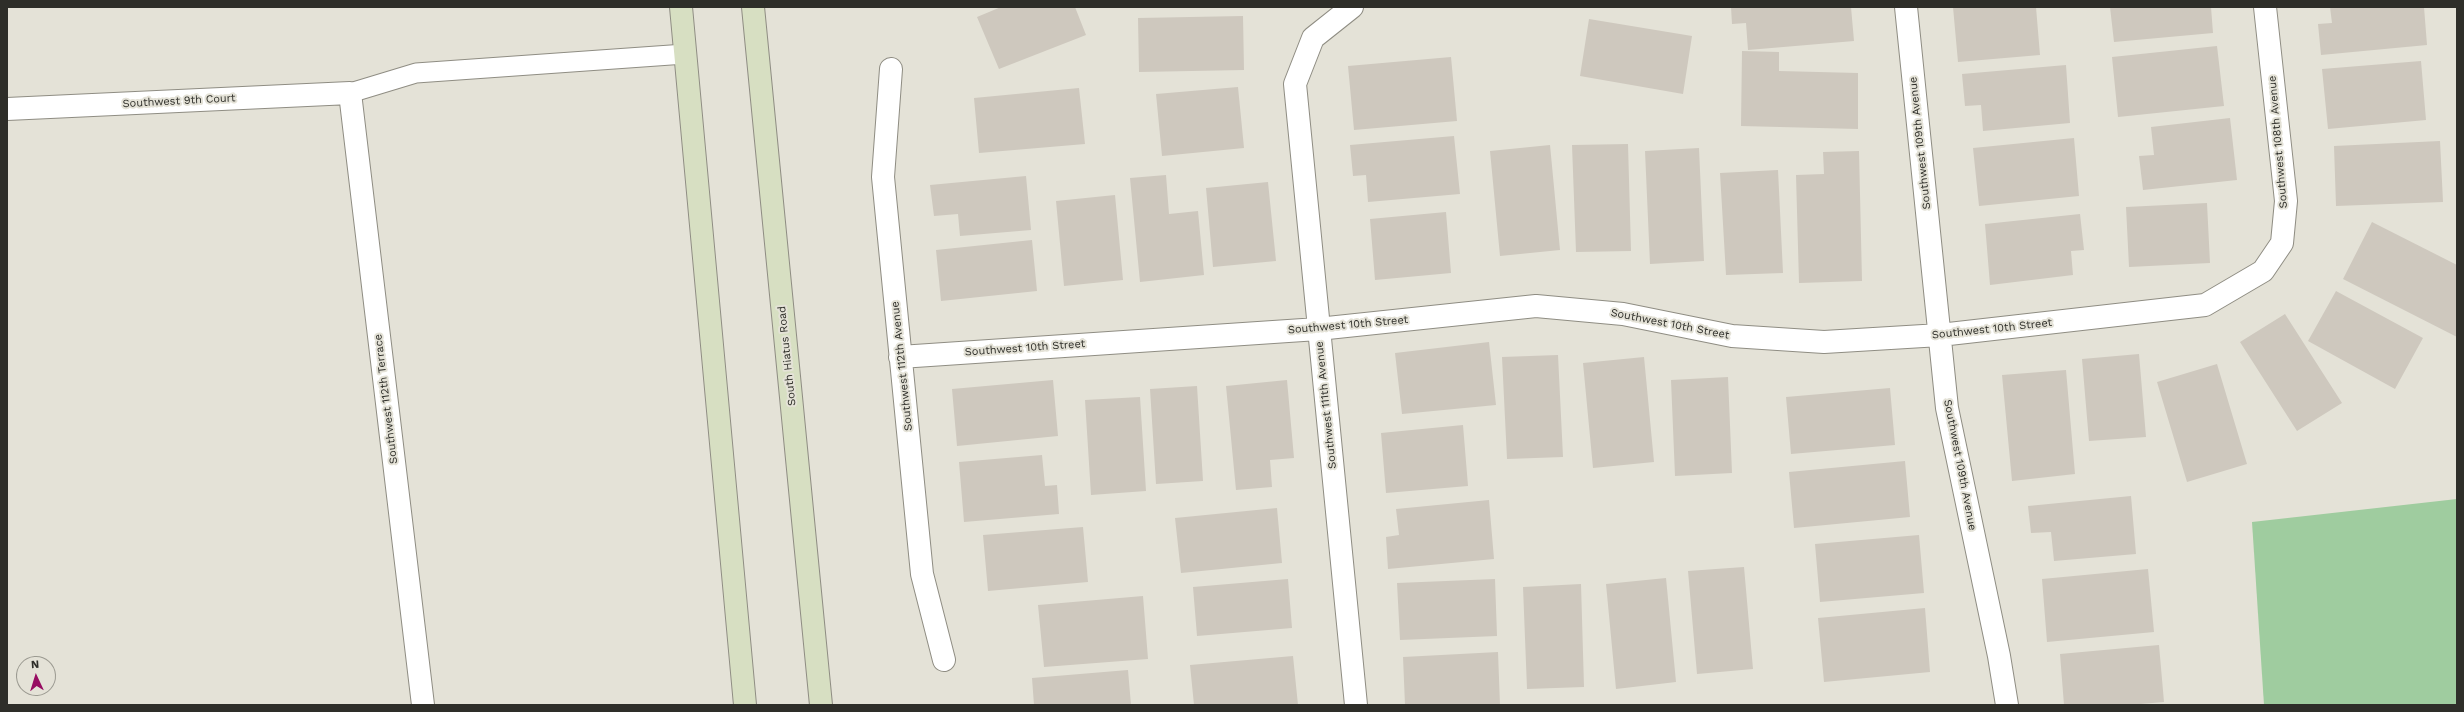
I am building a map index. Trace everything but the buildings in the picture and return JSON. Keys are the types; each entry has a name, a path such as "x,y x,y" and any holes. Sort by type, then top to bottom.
{"main road":[{"path":"681,7 684,54 746,705"},
{"name":"South Hiatus Road","path":"753,7 821,705"}],"street":[{"name":"Southwest 111th Avenue","path":"1352,7 1313,38 1295,84 1356,705"},
{"name":"Southwest 109th Avenue","path":"1906,7 1947,408 1999,656 2007,705"},
{"name":"Southwest 108th Avenue","path":"2263,271 2282,243 2286,202 2265,7"},
{"name":"Southwest 112th Avenue","path":"891,70 884,177 900,357 922,574 944,660"},
{"name":"Southwest 9th Court","path":"7,109 350,93"},
{"name":"Southwest 112th Terrace","path":"350,93 423,705"},
{"name":"Southwest 10th Street","path":"900,357 1318,329 1536,306 1623,314 1732,336 1824,342 1940,335 2205,304 2263,271"}],"lane":[{"path":"350,93 416,74 684,54"}],"shaded area":[{"path":"2457,499 2457,705 2264,705 2252,522"}]}
